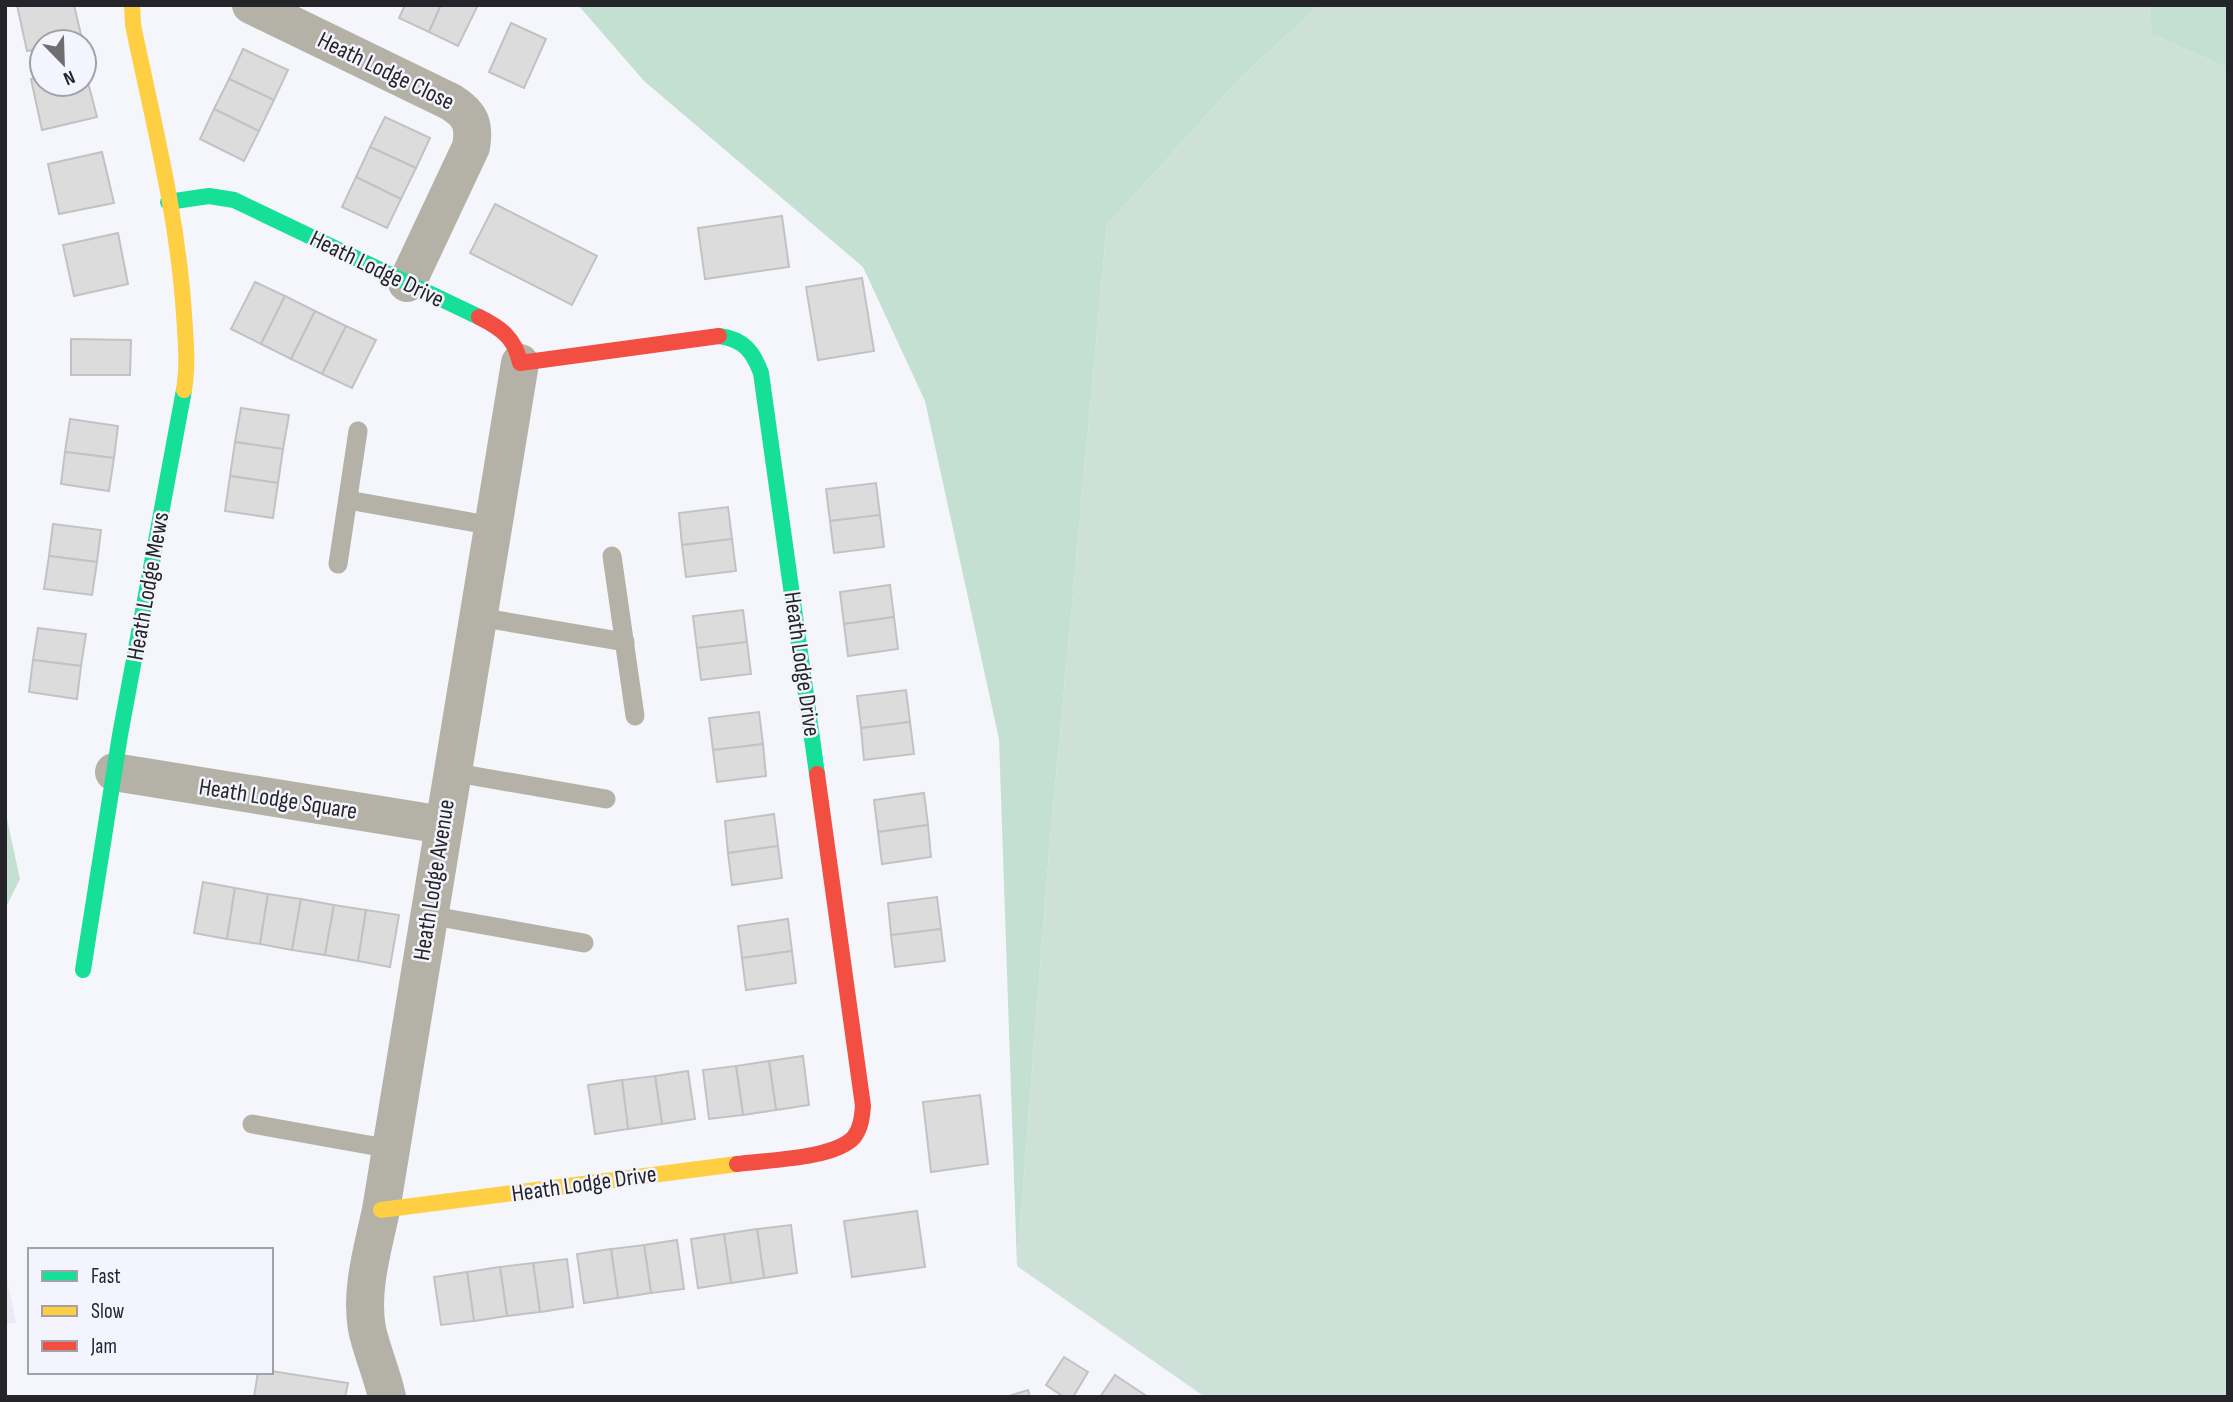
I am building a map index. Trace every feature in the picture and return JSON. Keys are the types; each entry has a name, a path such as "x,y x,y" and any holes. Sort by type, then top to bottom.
{"street":[{"path":"132,5 133,24 168,202"},
{"name":"Heath Lodge Close","path":"251,5 451,102 464,110 472,120 474,133 471,147 407,283"},
{"name":"Heath Lodge Drive","path":"168,202 197,195 217,195 234,200 499,327 511,337 518,349 520,363 713,336 731,337 746,344 755,356 761,373 863,1107 862,1125 853,1139 839,1148 820,1153 381,1210"},
{"name":"Heath Lodge Mews","path":"83,970 114,772 185,383 184,306 168,202"},
{"name":"Heath Lodge Avenue","path":"387,1397 367,1328 369,1267 381,1210 520,363"},
{"name":"Heath Lodge Square","path":"114,772 443,825"}],"lane":[{"path":"338,564 358,431"},
{"path":"348,500 493,526"},
{"path":"612,556 635,716"},
{"path":"478,617 625,642"},
{"path":"452,772 606,799"},
{"path":"428,915 584,943"},
{"path":"252,1124 391,1149"}],"shaded area":[{"path":"5,1270 16,1323 5,1324"}],"green space":[{"path":"578,5 1320,5 1242,76 1107,225 1049,853 1017,1266 999,739 925,401 863,267 644,81"},
{"path":"1320,5 2149,5 2151,34 2228,68 2228,1397 1205,1397 1017,1266 1049,853 1107,225 1242,76"},
{"path":"2149,5 2228,5 2228,68 2151,34"},
{"path":"5,810 20,879 5,909"}],"building":[{"path":"17,5 74,5 79,28 28,28 27,51"},
{"path":"405,5 441,5 429,32 399,18"},
{"path":"441,5 478,5 458,46 429,32"},
{"path":"511,23 546,39 524,88 489,72"},
{"path":"243,49 288,70 274,100 229,79"},
{"path":"229,79 274,100 259,131 214,109"},
{"path":"35,98 92,98 97,117 42,130"},
{"path":"214,109 259,131 244,161 200,139"},
{"path":"385,117 430,138 416,168 370,147"},
{"path":"370,147 416,168 401,199 356,177"},
{"path":"102,152 114,203 59,214 48,164"},
{"path":"356,177 401,199 387,228 342,207"},
{"path":"495,204 597,256 572,305 470,253"},
{"path":"782,216 789,267 705,279 698,228"},
{"path":"118,233 128,284 74,296 63,245"},
{"path":"862,278 874,351 818,360 806,287"},
{"path":"255,282 285,296 261,344 231,329"},
{"path":"285,296 315,311 291,359 261,344"},
{"path":"315,311 346,326 322,374 291,359"},
{"path":"346,326 376,340 352,388 322,374"},
{"path":"71,339 131,340 130,375 71,375"},
{"path":"241,408 289,415 283,449 235,442"},
{"path":"70,419 118,426 114,458 65,452"},
{"path":"235,442 283,449 278,483 230,476"},
{"path":"65,452 114,458 109,491 61,484"},
{"path":"230,476 278,483 273,518 225,511"},
{"path":"876,483 880,515 830,521 826,489"},
{"path":"728,507 732,539 682,545 679,513"},
{"path":"880,515 884,547 834,553 830,521"},
{"path":"53,524 101,530 97,562 49,556"},
{"path":"732,539 736,571 686,577 682,545"},
{"path":"49,556 97,562 92,595 44,589"},
{"path":"890,585 894,617 844,624 840,592"},
{"path":"743,610 747,642 697,648 693,616"},
{"path":"894,617 898,649 848,656 844,624"},
{"path":"38,628 86,634 81,666 33,660"},
{"path":"747,642 751,674 701,680 697,648"},
{"path":"33,660 81,666 77,699 29,692"},
{"path":"906,690 910,722 861,728 857,696"},
{"path":"759,712 763,744 713,750 709,718"},
{"path":"910,722 914,754 864,760 861,728"},
{"path":"763,744 766,776 717,782 713,750"},
{"path":"924,793 928,825 878,832 874,800"},
{"path":"774,814 778,846 728,853 725,821"},
{"path":"928,825 931,857 882,864 878,832"},
{"path":"778,846 782,878 732,885 728,853"},
{"path":"203,882 235,888 227,939 194,933"},
{"path":"235,888 268,894 260,944 227,939"},
{"path":"268,894 301,899 292,950 260,944"},
{"path":"937,897 941,929 891,935 888,903"},
{"path":"301,899 334,905 325,955 292,950"},
{"path":"334,905 366,910 358,961 325,955"},
{"path":"366,910 399,915 390,967 358,961"},
{"path":"788,919 792,951 742,958 738,926"},
{"path":"941,929 945,961 895,967 891,935"},
{"path":"792,951 796,983 746,990 742,958"},
{"path":"803,1056 809,1105 776,1110 769,1061"},
{"path":"769,1061 776,1110 743,1115 736,1066"},
{"path":"736,1066 743,1115 709,1119 703,1070"},
{"path":"688,1071 695,1119 662,1124 655,1076"},
{"path":"655,1076 662,1124 628,1129 622,1080"},
{"path":"622,1080 628,1129 595,1134 588,1085"},
{"path":"980,1095 988,1164 931,1172 923,1102"},
{"path":"917,1211 925,1267 852,1277 844,1221"},
{"path":"791,1225 797,1273 764,1278 757,1229"},
{"path":"757,1229 764,1278 731,1283 724,1234"},
{"path":"724,1234 731,1283 698,1288 691,1239"},
{"path":"677,1240 684,1289 651,1293 644,1245"},
{"path":"644,1245 651,1293 618,1298 611,1249"},
{"path":"611,1249 618,1298 584,1303 577,1254"},
{"path":"567,1259 573,1307 540,1312 533,1263"},
{"path":"533,1263 540,1312 507,1316 500,1267"},
{"path":"500,1267 507,1316 474,1321 467,1272"},
{"path":"467,1272 474,1321 441,1325 434,1277"},
{"path":"1064,1357 1088,1372 1073,1397 1064,1397 1046,1385"},
{"path":"273,1371 348,1383 345,1397 254,1397 258,1374 273,1374"},
{"path":"1115,1375 1148,1397 1100,1397"},
{"path":"1028,1390 1030,1397 1006,1397"}],"traffic: fast":[{"path":"168,202 209,196 234,200 479,317"},
{"path":"719,336 735,340 746,347 761,373 817,774"},
{"path":"83,970 120,735 184,390"}],"traffic: slow":[{"path":"132,5 133,25 164,169 181,278 186,343 184,390"},
{"path":"381,1210 737,1164"}],"traffic: jam":[{"path":"479,317 494,325 511,340 520,363 719,336"},
{"path":"737,1164 799,1157 832,1150 854,1137 861,1122 863,1106 817,774"}]}
